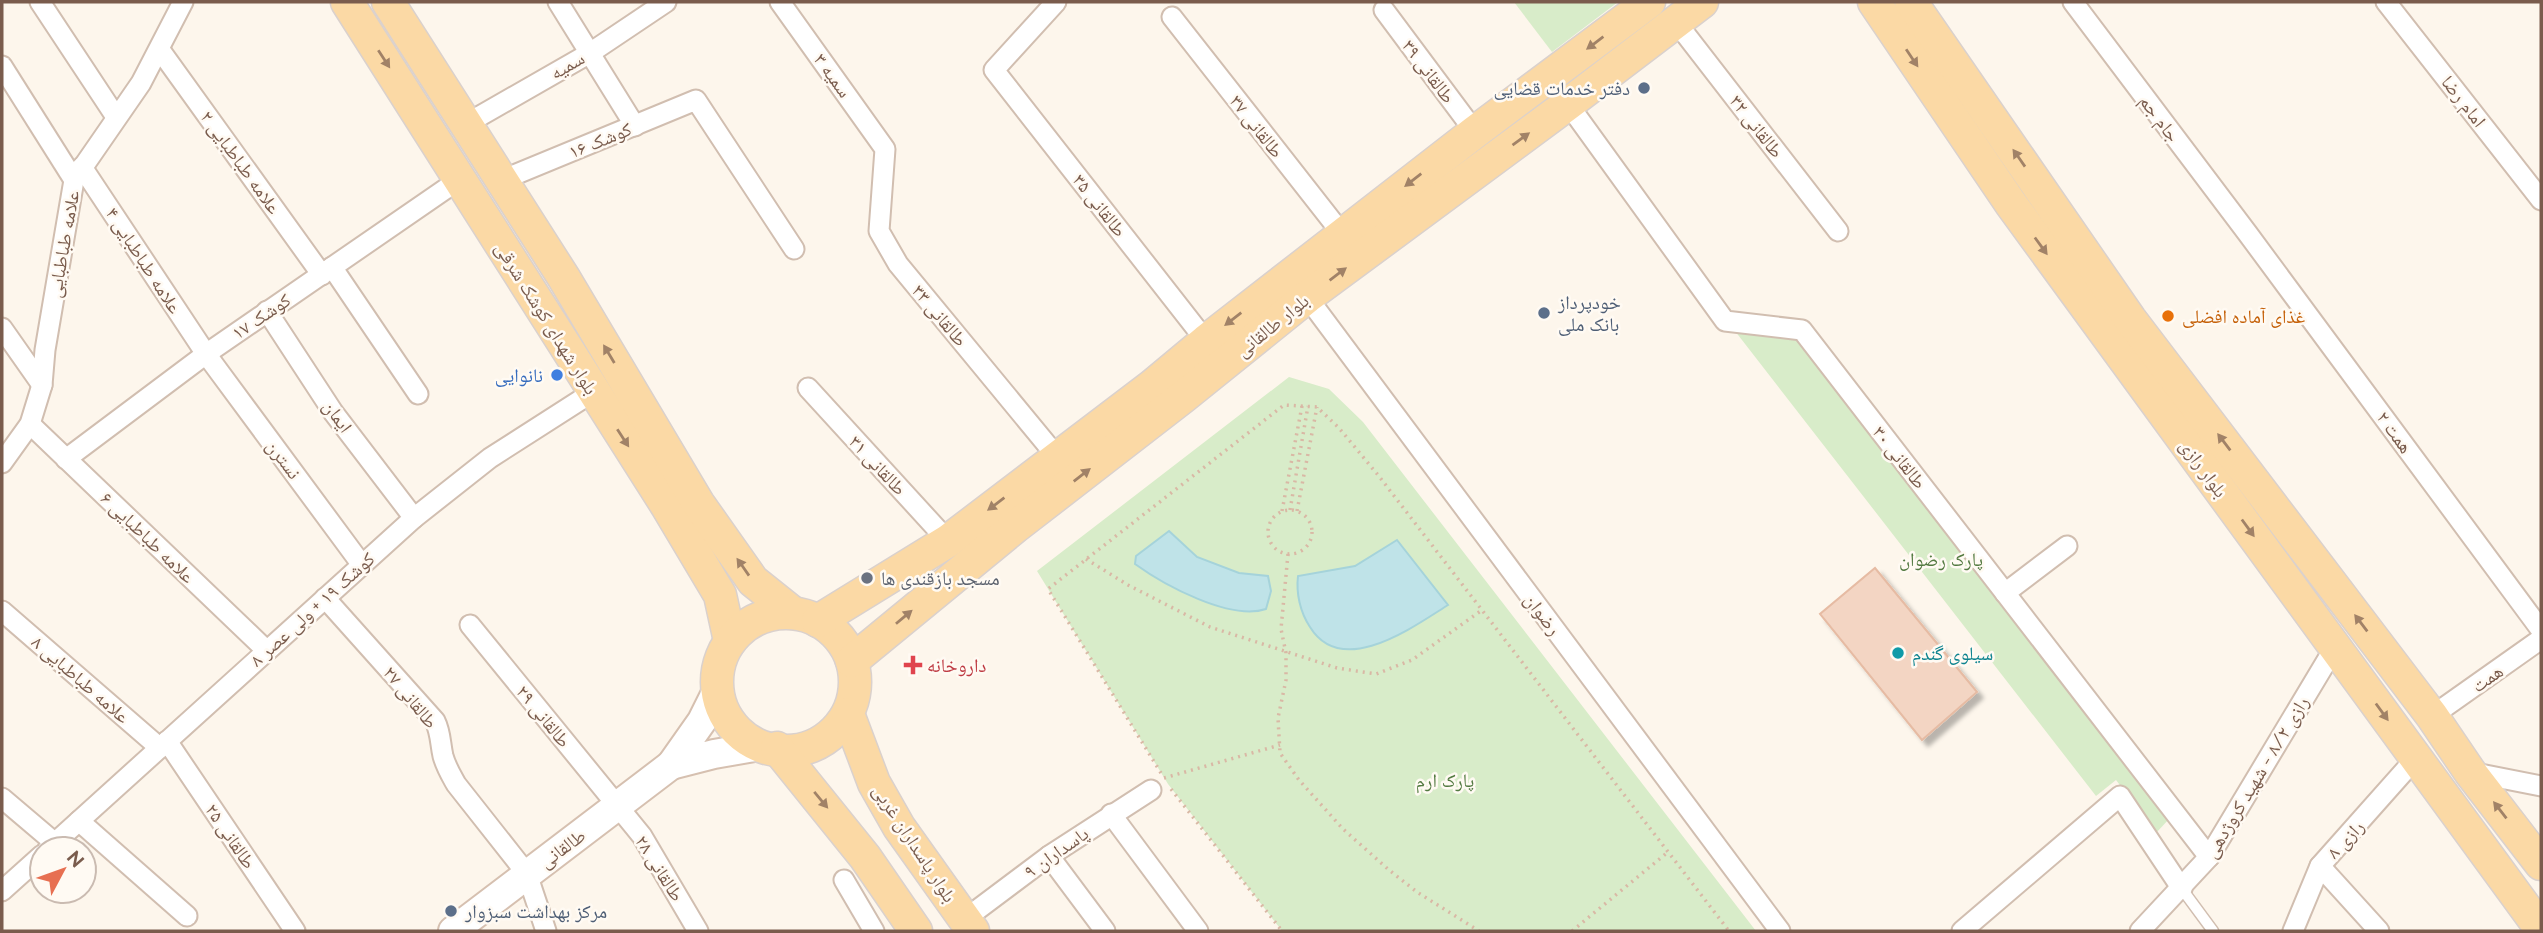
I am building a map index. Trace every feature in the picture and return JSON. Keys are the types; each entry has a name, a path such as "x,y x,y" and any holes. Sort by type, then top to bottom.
{"main road":[{"name":"بلوار شهدای کوشک شرقی","path":"347,2 667,506 720,595 730,641"},
{"name":"بلوار شهدای کوشک شرقی","path":"388,2 564,278 698,503 753,581 806,617"},
{"name":"بلوار طالقانی","path":"806,617 948,541 1152,386 1475,132 1649,2"},
{"name":"بلوار طالقانی","path":"852,661 1014,527 1307,297 1702,2"},
{"name":"بلوار رازی","path":"1874,2 2011,204 2119,328 2432,716 2470,772 2541,864"},
{"name":"بلوار رازی","path":"1911,2 2119,328 2335,647 2541,929"},
{"path":"533,296 564,278"},
{"path":"671,765 714,754 768,747 793,751 819,743 840,725 848,714 854,697 852,661 839,637 806,617 764,616 746,626 730,641 722,657 718,673 721,705 736,730 768,747 865,857 916,931"},
{"path":"671,765 702,721 718,691"},
{"name":"بلوار پاسداران غربی","path":"848,714 874,783 893,816 969,925"},
{"name":"طالقانی","path":"453,931 671,765"}],"street":[{"path":"40,2 116,117"},
{"name":"علامه طباطبایی","path":"2,463 30,424 42,385 45,350 78,173 141,83 183,2"},
{"path":"558,2 635,126"},
{"name":"سمیه","path":"466,124 590,52 666,2"},
{"name":"سمیه ۳","path":"780,2 886,149"},
{"name":"طالقانی ۳۵","path":"1056,2 994,70 1206,341"},
{"name":"جام جم","path":"2073,2 2248,234"},
{"name":"امام رضا","path":"2386,2 2541,200"},
{"name":"طالقانی ۳۹","path":"1384,10 1475,132"},
{"name":"طالقانی ۳۷","path":"1172,17 1343,235"},
{"name":"طالقانی ۳۲","path":"1676,22 1839,231"},
{"name":"علامه طباطبایی ۲","path":"160,50 418,394"},
{"name":"علامه طباطبایی ۴","path":"2,66 206,354"},
{"name":"کوشک ۱۶","path":"502,180 696,100 793,249"},
{"name":"طالقانی ۳۰","path":"1568,104 1725,321 1802,330 2209,857"},
{"name":"طالقانی ۳۳","path":"886,149 879,231 898,264 1058,458"},
{"name":"کوشک ۱۷","path":"66,459 206,354 460,179"},
{"name":"همت ۲","path":"2248,234 2541,630"},
{"name":"رضوان","path":"1307,297 1780,931"},
{"name":"ایمان","path":"267,311 333,412 414,518"},
{"path":"2,328 42,385"},
{"name":"نسترن","path":"206,354 362,565"},
{"name":"طالقانی ۳۱","path":"807,388 948,541"},
{"name":"کوشک ۱۹ + ولی عصر ۸","path":"64,835 414,518 490,458 593,392"},
{"name":"علامه طباطبایی ۶","path":"30,424 266,650"},
{"path":"2005,593 2067,546"},
{"name":"طالقانی ۲۷","path":"325,598 435,720 447,768 527,874 547,931"},
{"name":"علامه طباطبایی ۸","path":"2,611 163,744"},
{"name":"طالقانی ۲۹","path":"470,625 618,806"},
{"name":"همت","path":"2432,716 2541,639"},
{"name":"رازی ۸/۲ - شهید کروژدهی","path":"2140,931 2209,857 2335,647"},
{"name":"طالقانی ۲۵","path":"163,744 295,931"},
{"name":"رازی ۸","path":"2293,931 2320,866 2416,758"},
{"path":"2470,772 2541,786"},
{"name":"پاسداران ۹","path":"969,925 1049,856 1157,784"},
{"path":"1962,931 2120,796 2182,889"},
{"path":"2,798 36,835"},
{"name":"طالقانی ۲۸","path":"618,806 653,851 698,931"},
{"path":"1111,814 1198,931"},
{"path":"79,821 187,916"},
{"path":"1049,856 1105,931"},
{"path":"2320,866 2379,931"},
{"name":"کوشک ۱۹ + ولی عصر ۸","path":"2,891 28,868"},
{"path":"844,880 874,931"}],"lane":[{"path":"2182,889 2214,931"}],"path":[{"path":"1282,931 1157,784 1048,589 1284,405 1317,407 1339,428 1482,609 1729,931"},
{"path":"1282,511 1302,406"},
{"path":"1290,510 1308,406"},
{"path":"1297,511 1317,407"},
{"path":"1290,510 1297,511 1309,520 1312,535 1305,548 1288,554 1273,546 1268,533 1271,520 1282,511 1290,510"},
{"path":"1288,554 1281,629 1286,653 1286,680 1278,718 1280,752 1299,780 1343,829 1388,870 1417,892 1479,931"},
{"path":"1086,559 1210,627 1337,668 1376,674 1412,660 1482,609"},
{"path":"1157,784 1280,745"},
{"path":"1572,931 1668,852"}],"green space":[{"path":"1514,2 1618,2 1552,52"},
{"name":"پارک رضوان","path":"1735,331 1799,339 2170,818 2156,833 2116,780 2096,796"},
{"name":"پارک ارم","path":"1289,377 1329,389 1363,422 1756,931 1282,931 1168,784 1037,571","holes":["1170,531 1196,557 1239,573 1268,576 1171,587 1136,564","1372,557 1302,608 1298,598 1298,576 1355,566"]}],"water":[{"path":"1169,531 1197,557 1239,573 1268,576 1271,591 1266,609 1234,610 1216,606 1180,591 1135,564 1136,556"},
{"path":"1397,540 1448,605 1378,644 1358,649 1340,649 1324,642 1310,627 1301,609 1298,576 1355,566"}],"building":[{"name":"سیلوی گندم","path":"1875,568 1977,692 1922,740 1820,614"}],"place":[{"name":"دفتر خدمات قضایی","path":"1644,88"},
{"name":"خودپرداز بانک ملی","path":"1544,313"},
{"name":"غذای آماده افضلی","path":"2168,316"},
{"name":"نانوایی","path":"557,375"},
{"name":"مسجد بازقندی ها","path":"867,578"},
{"name":"سیلوی گندم","path":"1898,653"},
{"name":"داروخانه","path":"913,665"},
{"name":"مرکز بهداشت سبزوار","path":"451,911"}]}
